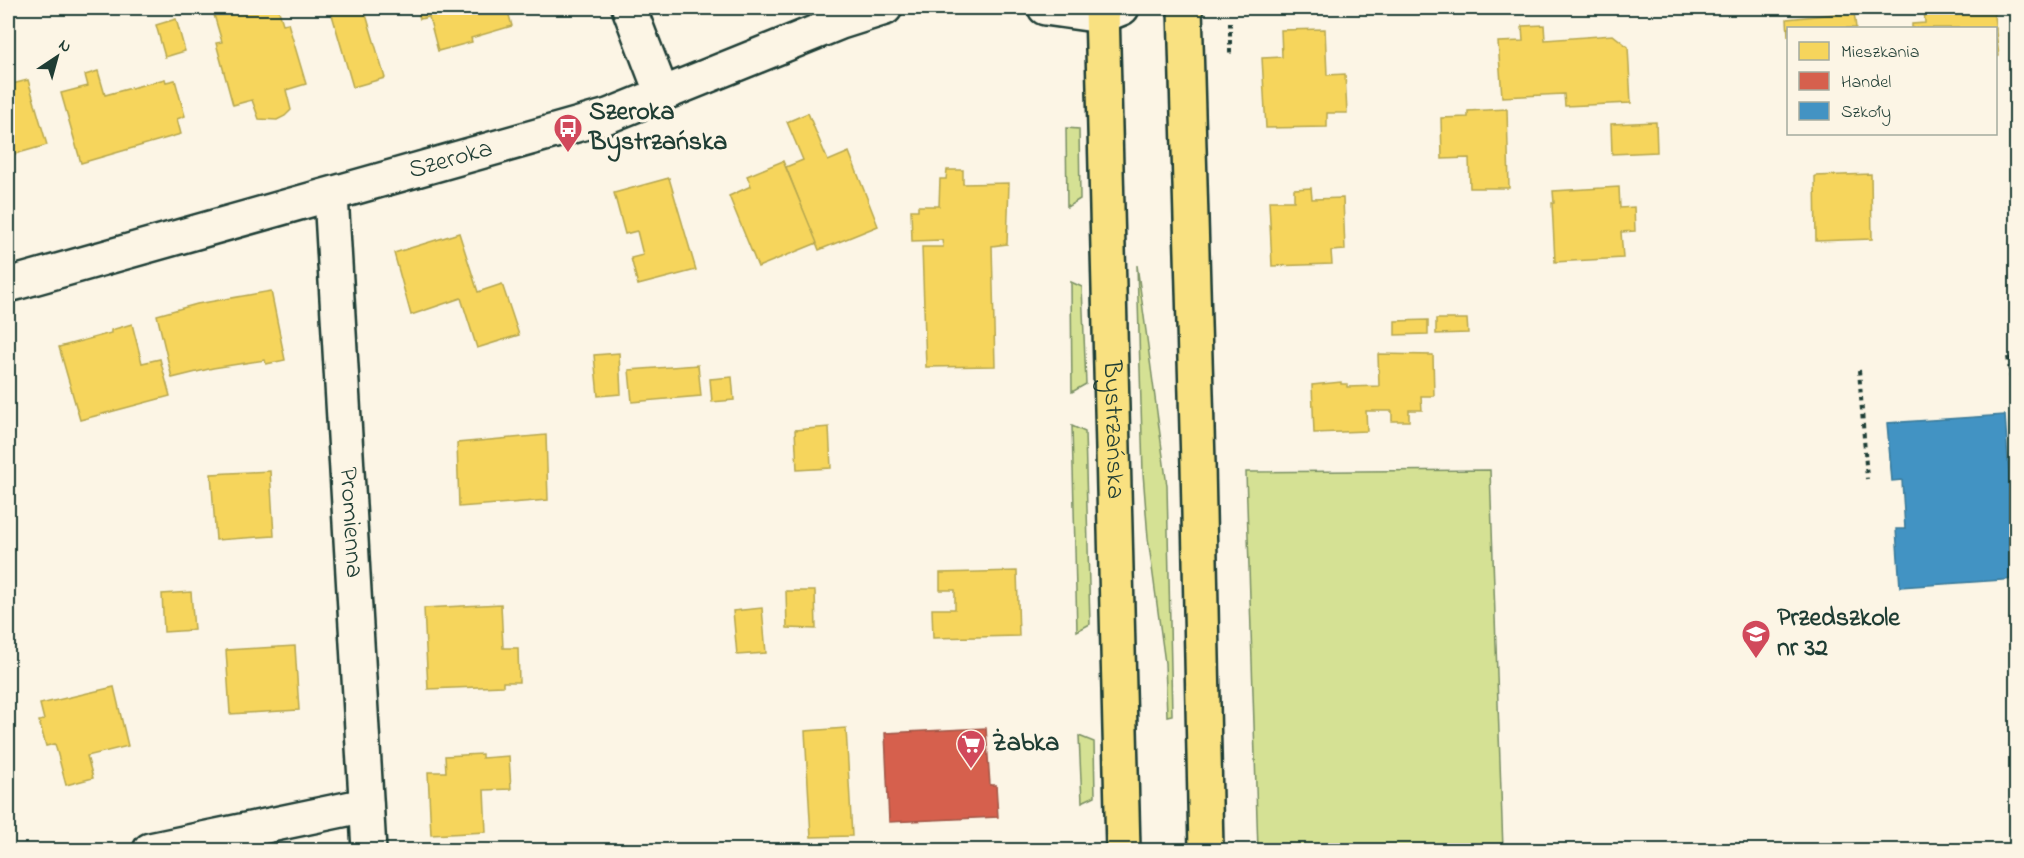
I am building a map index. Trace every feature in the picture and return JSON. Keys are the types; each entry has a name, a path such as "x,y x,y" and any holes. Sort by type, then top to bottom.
{"main road":[{"path":"1185,8 1206,850"},
{"name":"Bystrzańska","path":"1108,10 1123,850"}],"street":[{"path":"629,8 662,94"},
{"name":"Szeroka","path":"8,285 608,116 841,22 885,8"},
{"path":"1045,8 1108,10"},
{"name":"Promienna","path":"331,195 369,850"},
{"path":"150,850 366,805"}],"path":[{"path":"2008,357 2016,414"},
{"path":"1859,370 1866,479"}],"green space":[{"path":"1066,128 1079,129 1080,199 1067,207"},
{"path":"1137,265 1167,486 1172,715 1167,716 1165,663 1148,538 1143,473"},
{"path":"1071,282 1082,287 1086,384 1072,392"},
{"path":"1072,426 1085,432 1090,624 1077,631"},
{"path":"1490,470 1503,850 1258,850 1246,472"},
{"path":"1079,736 1094,742 1095,796 1082,802"}],"building: Mieszkania":[{"path":"212,8 278,8 283,24 288,23 306,84 286,90 291,110 285,116 277,120 259,119 252,100 233,105 216,43 222,42"},
{"path":"330,8 364,8 385,78 353,87"},
{"path":"417,8 507,8 512,26 471,38 472,42 438,51 429,17 420,19"},
{"path":"1924,8 1993,8 1996,27 1912,27 1912,24 1925,23"},
{"path":"1854,12 1856,27 1787,27 1787,19"},
{"path":"176,19 185,51 165,57 156,25"},
{"path":"1544,25 1545,40 1613,35 1628,47 1631,103 1565,106 1564,94 1502,97 1498,42 1523,41 1522,26"},
{"path":"1325,29 1327,75 1345,74 1347,113 1327,113 1327,127 1266,128 1262,58 1282,57 1281,30"},
{"path":"98,71 105,95 165,79 166,82 175,80 185,116 177,119 181,134 81,163 61,93 88,86 85,75"},
{"path":"28,80 47,145 8,156 8,85"},
{"path":"1507,109 1509,188 1470,188 1469,158 1442,159 1441,118 1468,117 1468,111"},
{"path":"808,113 828,161 849,152 878,226 819,250 786,167 803,160 787,122"},
{"path":"1656,122 1657,152 1612,154 1611,124"},
{"path":"783,161 817,243 758,267 729,196 751,186 747,176"},
{"path":"947,170 963,170 963,184 1009,183 1007,244 992,246 995,366 926,367 922,247 943,247 942,240 912,241 911,210 918,210 918,206 939,206 940,179 946,179"},
{"path":"1871,174 1872,239 1816,241 1815,176"},
{"path":"669,178 696,270 638,285 631,258 643,255 637,231 625,234 614,193"},
{"path":"1619,187 1620,208 1634,207 1635,231 1621,232 1623,258 1555,262 1553,191"},
{"path":"1311,188 1312,199 1343,198 1345,250 1331,251 1332,264 1272,266 1269,201 1294,201 1294,189"},
{"path":"459,233 478,292 502,284 519,335 477,348 461,298 411,315 394,253"},
{"path":"271,291 285,360 266,364 265,360 213,368 172,378 157,315 197,304"},
{"path":"1436,319 1467,319 1468,333 1436,334"},
{"path":"1428,320 1428,334 1395,335 1395,321"},
{"path":"132,324 142,363 160,359 170,396 80,420 59,347 111,333 111,330"},
{"path":"619,353 621,394 598,396 594,355"},
{"path":"1378,354 1433,355 1434,396 1421,396 1422,410 1409,410 1409,421 1392,421 1392,411 1366,411 1367,431 1314,433 1312,385 1341,382 1341,384 1347,384 1347,387 1379,386"},
{"path":"698,365 701,396 632,402 629,370"},
{"path":"732,377 734,400 712,402 710,379"},
{"path":"829,427 831,468 797,470 795,430"},
{"path":"546,435 548,500 459,507 457,443"},
{"path":"270,471 274,536 216,540 211,474"},
{"path":"1017,571 1019,636 933,638 932,609 955,609 955,590 940,590 940,573"},
{"path":"786,591 815,591 816,629 787,628"},
{"path":"191,592 194,630 164,632 162,594"},
{"path":"8,595 13,620 8,621"},
{"path":"501,604 503,648 518,648 519,682 503,682 503,686 428,689 424,608"},
{"path":"762,608 766,653 737,655 733,611"},
{"path":"295,646 299,710 230,714 226,650"},
{"path":"114,687 128,746 87,756 93,778 66,785 55,744 46,746 39,721 44,720 40,704"},
{"path":"846,728 852,836 811,837 805,731"},
{"path":"482,754 482,758 509,756 511,789 484,790 486,832 431,835 428,772 446,772 445,756"}],"building: Handel":[{"path":"986,728 990,785 996,785 998,817 889,822 885,733"}],"building: Szkoły":[{"path":"2005,415 2016,579 1900,587 1896,529 1905,529 1902,480 1892,481 1887,423"}],"place":[{"name":"Szeroka Bystrzańska","path":"568,154"},
{"name":"Przedszkole nr 32","path":"1756,660"},
{"name":"Żabka","path":"971,770"}]}
